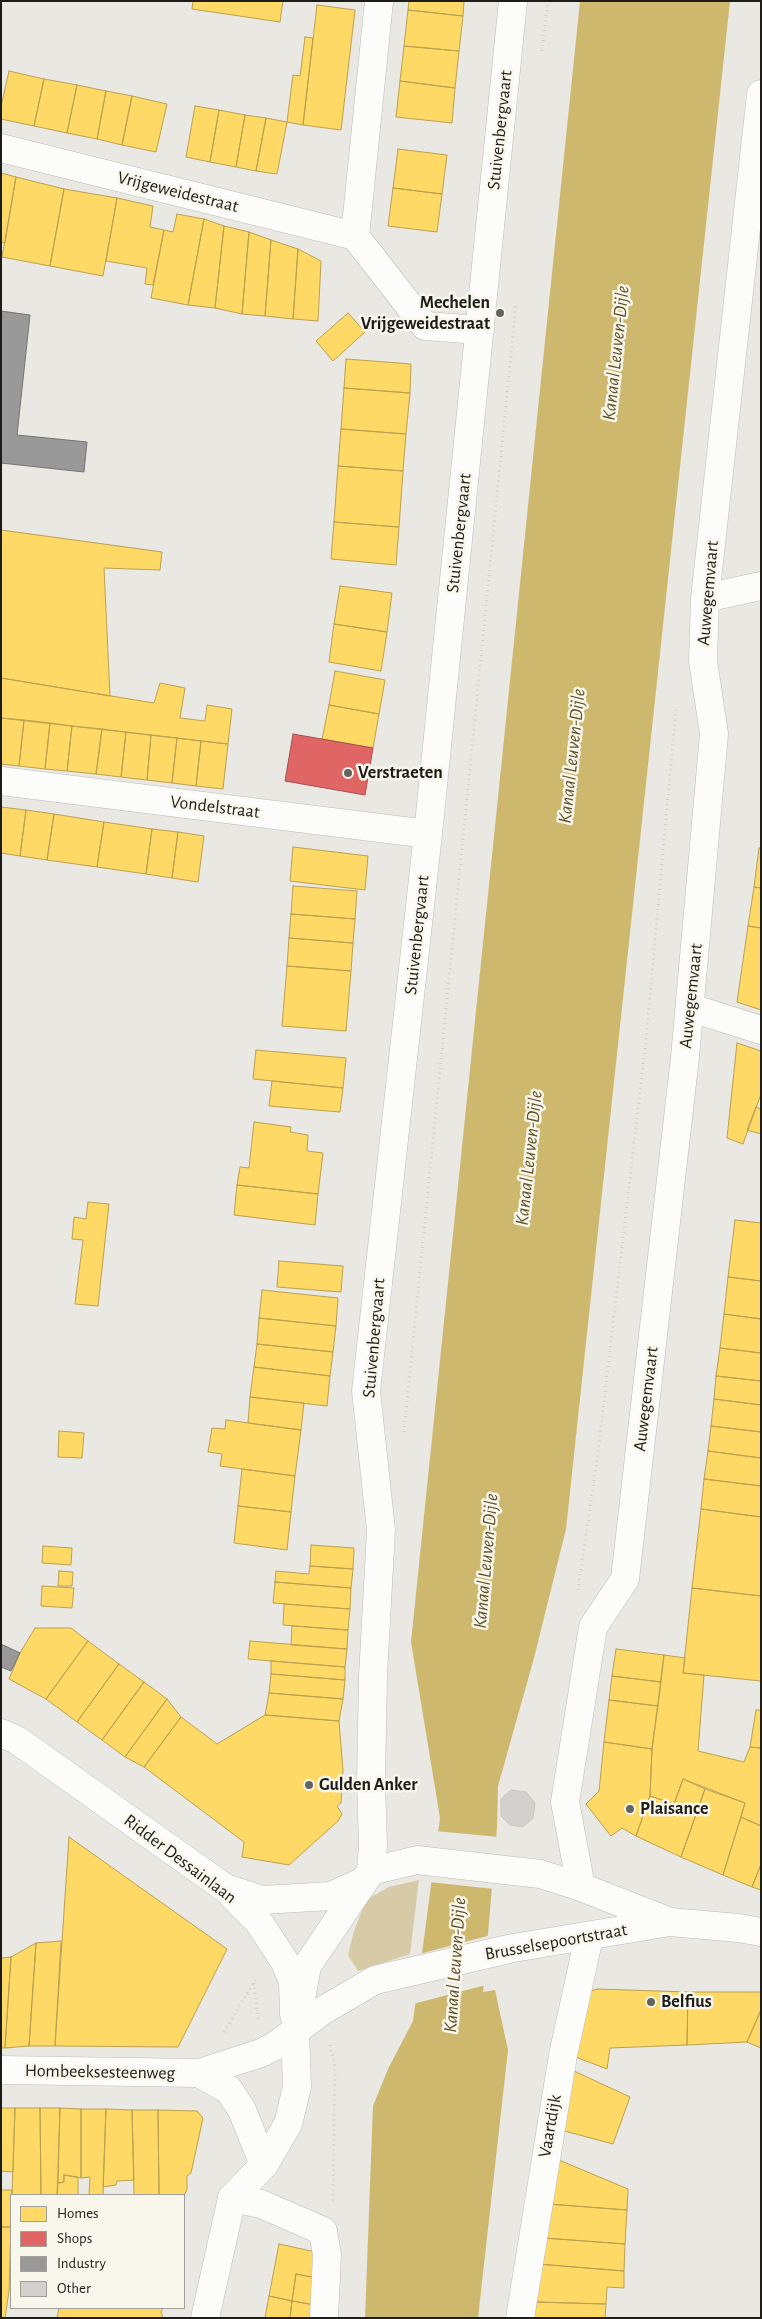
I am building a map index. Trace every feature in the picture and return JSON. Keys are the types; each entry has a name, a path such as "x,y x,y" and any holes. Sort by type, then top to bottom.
{"street":[{"path":"379,1 355,236 425,326 480,330"},
{"name":"Stuivenbergvaart","path":"366,1877 373,1845 371,1790 373,1676 381,1530 366,1390 428,834 513,1"},
{"name":"Auwegemvaart","path":"581,1887 565,1802 593,1627 625,1579 691,1008 714,734 702,661 705,598 761,94"},
{"name":"Vrijgeweidestraat","path":"1,148 355,236"},
{"path":"705,598 761,586"},
{"name":"Vondelstraat","path":"1,781 428,834"},
{"path":"691,1008 761,1030"},
{"name":"Ridder Dessainlaan","path":"1,1734 17,1740 225,1888 258,1921 285,1962 293,1982 295,2031"},
{"name":"Brusselsepoortstraat","path":"225,1888 262,1900 331,1896 366,1877 417,1860 520,1870 540,1874 581,1887 670,1922"},
{"path":"206,2318 232,2198 264,2165 288,2124 297,2088 295,2031 308,1966 366,1877"},
{"name":"Brusselsepoortstraat","path":"295,2031 322,2011 375,1980 514,1948 670,1922 761,1932"},
{"name":"Vaartdijk","path":"520,2318 563,2055 589,1937"},
{"name":"Hombeeksesteenweg","path":"1,2070 199,2073 261,2053 275,2046 295,2031"},
{"name":"Hombeeksesteenweg","path":"199,2073 229,2090 242,2110 264,2165"},
{"path":"232,2198 261,2204 323,2231 327,2255 324,2318"}],"path":[{"path":"541,58 548,1"},
{"path":"403,1440 471,753 496,526 516,303"},
{"path":"577,1598 598,1453 647,1035 676,706"},
{"path":"199,2073 275,1947"},
{"path":"323,2231 332,2205 335,2067"}],"shaded area":[{"path":"419,1880 410,1954 358,1971 348,1955 354,1931 366,1900 389,1887"}],"water":[{"name":"Kanaal Leuven-Dijle","path":"580,1 730,1 566,1529 534,1658 498,1786 497,1828 483,1992 495,1990 508,2050 478,2318 365,2318 373,2106 388,2069 413,2021 440,1818 411,1642"}],"pier":[{"path":"435,1831 499,1837 494,1889 429,1882"},
{"path":"491,1935 486,1985 413,2004 419,1954"}],"building: Homes":[{"path":"193,1 283,1 280,22 192,9"},
{"path":"409,1 464,1 463,16 408,10"},
{"path":"317,5 355,10 341,130 303,125"},
{"path":"408,10 463,16 459,51 404,46"},
{"path":"305,37 313,38 303,125 287,122 293,75 300,76"},
{"path":"404,46 459,51 455,88 400,81"},
{"path":"9,71 44,79 34,126 1,119 1,107"},
{"path":"44,79 77,85 67,133 34,126"},
{"path":"400,81 455,88 452,123 396,117"},
{"path":"77,85 106,91 97,139 67,133"},
{"path":"106,91 132,96 122,145 97,139"},
{"path":"132,96 167,104 156,152 122,145"},
{"path":"195,106 219,110 210,162 186,157"},
{"path":"219,110 245,115 236,167 210,162"},
{"path":"245,115 266,118 256,171 236,167"},
{"path":"266,118 287,122 277,174 256,171"},
{"path":"398,149 447,155 442,194 393,188"},
{"path":"1,173 16,177 5,243 1,242"},
{"path":"16,177 64,189 50,266 2,257"},
{"path":"393,188 442,194 437,232 388,226"},
{"path":"64,189 117,198 103,276 50,266"},
{"path":"117,198 153,206 150,227 164,230 153,285 145,284 147,268 106,261"},
{"path":"177,214 204,219 188,305 151,298 164,230 173,232"},
{"path":"204,219 224,226 215,308 188,305"},
{"path":"224,226 249,232 242,314 215,308"},
{"path":"249,232 271,240 265,316 242,314"},
{"path":"271,240 298,249 293,319 265,316"},
{"path":"298,249 321,261 318,321 293,319"},
{"path":"348,313 365,332 333,361 316,341"},
{"path":"346,359 411,364 410,393 344,388"},
{"path":"344,388 410,393 406,434 341,429"},
{"path":"341,429 406,434 403,471 338,466"},
{"path":"338,466 403,471 399,527 334,522"},
{"path":"334,522 399,527 396,565 331,559"},
{"path":"1,530 162,552 160,570 104,568 110,696 1,678"},
{"path":"340,586 392,593 387,632 334,624"},
{"path":"334,624 387,632 381,671 329,662"},
{"path":"335,671 385,680 379,714 329,705"},
{"path":"1,678 154,703 160,683 185,688 180,718 205,721 207,705 232,709 228,744 1,718"},
{"path":"329,705 379,714 373,748 322,739"},
{"path":"1,718 24,720 19,766 1,764"},
{"path":"24,720 50,723 45,769 19,766"},
{"path":"50,723 72,726 67,771 45,769"},
{"path":"72,726 102,729 96,774 67,771"},
{"path":"102,729 126,732 121,777 96,774"},
{"path":"126,732 151,735 147,780 121,777"},
{"path":"151,735 177,738 172,783 147,780"},
{"path":"177,738 201,741 196,786 172,783"},
{"path":"201,741 228,744 223,789 196,786"},
{"path":"1,807 26,810 20,856 1,853"},
{"path":"26,810 54,814 47,860 20,856"},
{"path":"54,814 104,822 97,867 47,860"},
{"path":"104,822 152,829 146,874 97,867"},
{"path":"152,829 178,832 172,878 146,874"},
{"path":"178,832 204,836 198,882 172,878"},
{"path":"293,847 368,856 365,890 290,881"},
{"path":"759,848 761,848 761,888 754,887"},
{"path":"293,886 357,891 355,919 291,914"},
{"path":"754,887 761,888 761,928 748,926"},
{"path":"291,914 355,919 353,943 289,938"},
{"path":"748,926 761,928 761,1010 737,1002"},
{"path":"289,938 353,943 351,971 287,966"},
{"path":"287,966 351,971 346,1031 282,1026"},
{"path":"737,1043 761,1051 761,1094 743,1144 727,1138"},
{"path":"256,1050 346,1058 343,1088 253,1079"},
{"path":"272,1081 343,1088 340,1112 269,1106"},
{"path":"756,1107 761,1109 761,1134 747,1130"},
{"path":"254,1122 291,1127 290,1132 308,1135 307,1151 323,1153 318,1194 237,1185 240,1167 249,1168"},
{"path":"237,1185 318,1194 315,1225 234,1215"},
{"path":"88,1202 109,1204 98,1306 75,1304 83,1240 72,1239 74,1217 86,1219"},
{"path":"735,1220 761,1223 761,1281 728,1277"},
{"path":"279,1261 343,1266 341,1292 277,1287"},
{"path":"728,1277 761,1281 761,1319 724,1314"},
{"path":"262,1290 338,1298 336,1326 259,1318"},
{"path":"724,1314 761,1319 761,1353 720,1348"},
{"path":"259,1318 336,1326 333,1352 257,1344"},
{"path":"257,1344 333,1352 330,1376 254,1367"},
{"path":"720,1348 761,1353 761,1381 716,1376"},
{"path":"254,1367 330,1376 327,1406 250,1397"},
{"path":"716,1376 761,1381 761,1405 714,1399"},
{"path":"250,1397 304,1403 301,1430 248,1423"},
{"path":"714,1399 761,1405 761,1432 711,1426"},
{"path":"226,1420 301,1430 295,1476 220,1466 222,1454 208,1452 212,1428 225,1429"},
{"path":"711,1426 761,1432 761,1458 708,1451"},
{"path":"59,1431 84,1433 82,1458 58,1457"},
{"path":"708,1451 761,1458 761,1486 704,1479"},
{"path":"242,1469 295,1476 291,1512 238,1506"},
{"path":"704,1479 761,1486 761,1517 701,1509"},
{"path":"238,1506 291,1512 287,1550 234,1543"},
{"path":"701,1509 761,1517 761,1596 692,1588"},
{"path":"311,1545 354,1548 353,1569 310,1566"},
{"path":"43,1546 72,1548 71,1565 42,1563"},
{"path":"310,1566 353,1569 351,1588 275,1582 276,1571 309,1574"},
{"path":"59,1571 73,1572 72,1586 58,1586"},
{"path":"275,1582 351,1588 350,1609 273,1603"},
{"path":"42,1586 74,1588 72,1608 41,1606"},
{"path":"692,1588 761,1596 761,1681 683,1673"},
{"path":"284,1604 350,1609 348,1630 283,1625"},
{"path":"292,1626 348,1630 347,1649 291,1645"},
{"path":"35,1628 71,1628 88,1641 46,1699 9,1679 20,1653"},
{"path":"88,1641 119,1664 77,1722 46,1699"},
{"path":"250,1641 347,1649 345,1667 248,1659"},
{"path":"616,1649 664,1655 661,1682 612,1676"},
{"path":"664,1655 685,1658 683,1673 704,1675 698,1751 744,1762 750,1747 761,1748 761,1826 741,1817 745,1803 683,1779 674,1804 650,1796 652,1749"},
{"path":"271,1661 345,1667 345,1680 271,1674"},
{"path":"119,1664 144,1682 102,1740 77,1722"},
{"path":"271,1674 345,1680 343,1699 269,1693"},
{"path":"612,1676 661,1682 658,1706 609,1700"},
{"path":"144,1682 167,1699 125,1757 102,1740"},
{"path":"269,1693 343,1699 339,1721 265,1715"},
{"path":"167,1699 181,1717 144,1767 125,1757"},
{"path":"609,1700 658,1706 652,1749 604,1742"},
{"path":"756,1710 761,1710 761,1748 750,1747"},
{"path":"265,1715 339,1721 343,1771 341,1803 337,1806 342,1814 338,1821 289,1865 242,1857 244,1842 144,1767 181,1717 217,1744"},
{"path":"604,1742 652,1749 650,1796 636,1836 622,1828 611,1836 586,1804 599,1791"},
{"path":"683,1779 705,1789 681,1857 636,1836 650,1796 674,1804"},
{"path":"705,1789 745,1803 723,1875 681,1857"},
{"path":"741,1817 761,1826 761,1864 752,1887 723,1875"},
{"path":"69,1837 227,1949 178,2047 55,2046"},
{"path":"761,1864 761,1890 752,1887"},
{"path":"61,1941 55,2046 29,2046 36,1943"},
{"path":"36,1943 29,2046 5,2048 11,1957"},
{"path":"11,1957 5,2048 1,2048 1,1958"},
{"path":"598,1989 688,1992 687,2045 610,2048 607,2069 573,2056 587,1992"},
{"path":"688,1992 761,1992 761,2010 747,2042 687,2045"},
{"path":"761,2010 761,2048 747,2042"},
{"path":"574,2071 630,2097 613,2144 561,2130"},
{"path":"1,2108 15,2108 13,2172 1,2171"},
{"path":"15,2108 40,2108 41,2194 12,2194"},
{"path":"40,2108 60,2108 57,2194 41,2194"},
{"path":"60,2108 81,2109 81,2178 64,2175 64,2182 58,2183"},
{"path":"81,2109 106,2109 103,2194 89,2194 90,2177 81,2178"},
{"path":"106,2109 132,2110 134,2180 117,2181 116,2185 103,2187"},
{"path":"132,2110 158,2110 159,2194 134,2194"},
{"path":"158,2110 197,2111 203,2118 191,2173 187,2176 187,2190 185,2194 159,2194"},
{"path":"554,2158 628,2189 627,2210 548,2204"},
{"path":"64,2175 78,2177 78,2194 57,2194 58,2183 64,2182"},
{"path":"1,2190 12,2190 12,2194 10,2194 10,2227 1,2227"},
{"path":"548,2204 627,2210 625,2244 544,2238"},
{"path":"1,2227 10,2227 9,2291 5,2318 1,2318"},
{"path":"544,2238 625,2244 624,2271 538,2264"},
{"path":"279,2244 320,2253 317,2278 296,2274 292,2301 269,2296"},
{"path":"538,2264 624,2271 624,2288 607,2287 606,2304 535,2302"},
{"path":"296,2274 317,2278 315,2305 292,2301"},
{"path":"269,2296 292,2301 290,2318 265,2318"},
{"path":"292,2301 315,2305 313,2318 290,2318"},
{"path":"535,2302 606,2304 605,2318 532,2318"},
{"path":"59,2309 162,2309 161,2312 163,2318 57,2318"}],"building: Shops":[{"path":"293,734 373,748 365,795 285,781"}],"building: Industry":[{"path":"1,311 30,315 17,435 87,442 84,472 1,463"},
{"path":"1,1644 20,1653 11,1671 1,1667"}],"building: Other":[{"path":"511,1790 526,1792 535,1803 533,1818 523,1827 510,1825 501,1816 501,1799"}],"place":[{"name":"Mechelen Vrijgeweidestraat","path":"500,313"},
{"name":"Verstraeten","path":"348,773"},
{"name":"Gulden Anker","path":"309,1785"},
{"name":"Plaisance","path":"630,1809"},
{"name":"Belfius","path":"651,2002"}]}
